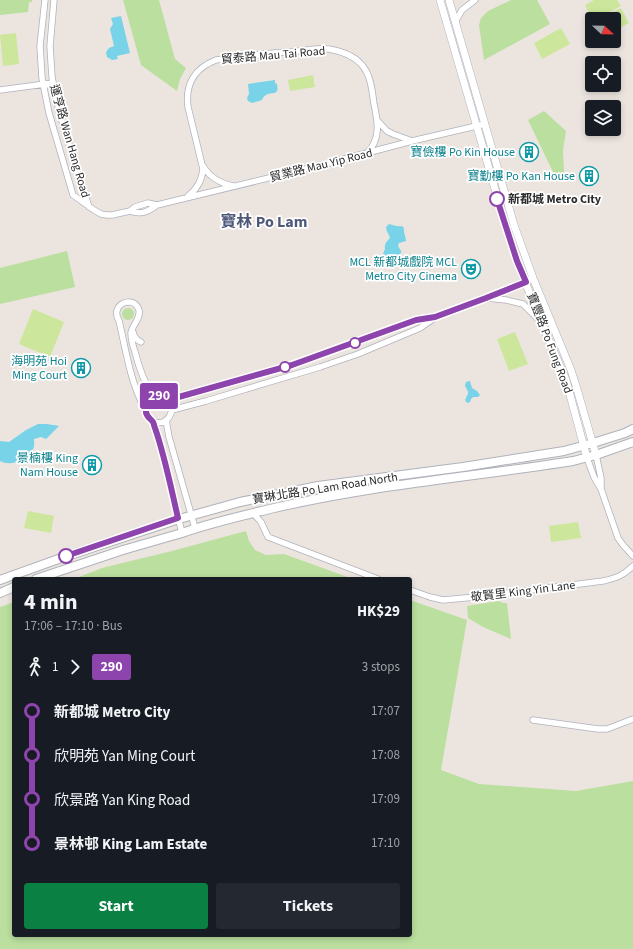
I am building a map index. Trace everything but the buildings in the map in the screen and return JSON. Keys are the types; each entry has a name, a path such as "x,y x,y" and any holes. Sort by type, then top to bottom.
{"main road":[{"name":"寶琳北路 Po Lam Road North","path":"0,580 178,518 240,502 318,486 463,467 564,451 625,433 633,429"},
{"name":"寶琳北路 Po Lam Road North","path":"42,577 195,528 312,499 573,461 587,458 633,442"},
{"path":"0,593 12,588"}],"street":[{"name":"運亨路 Wan Hang Road","path":"45,0 40,46 43,85 49,112 73,195 89,207"},
{"name":"運亨路 Wan Hang Road","path":"54,0 50,46 50,64 53,83 59,111 89,207"},
{"name":"寶豐路 Po Fung Road","path":"440,0 476,127 517,261 566,380 587,458"},
{"name":"寶豐路 Po Fung Road","path":"449,0 514,225 533,278 571,370 596,455"},
{"path":"455,22 462,10 475,0"},
{"name":"貿泰路 Mau Tai Road","path":"186,198 199,185 202,174 202,164 188,107 187,95 190,83 196,73 205,65 216,60 328,49 350,55 367,71 378,120 376,140 367,153"},
{"path":"0,90 53,83"},
{"path":"378,120 387,131 412,141"},
{"name":"貿業路 Mau Yip Road","path":"89,207 101,214 107,215 130,211 137,213 143,212 150,210 157,204 314,167 412,141 485,124"},
{"name":"貿泰路 Mau Tai Road","path":"202,164 214,179 225,184 235,186"},
{"path":"168,400 292,365 416,320 435,317 486,298 533,278"},
{"path":"486,298 506,300 523,304 541,322"},
{"path":"146,411 149,401 154,397 160,396 168,400 172,410 171,414 166,420 160,423 153,422 148,418 138,396 117,317 117,310 124,303 128,302 133,304 138,309 139,315 132,328 132,340 142,376 154,397"},
{"path":"172,410 221,397 358,354 420,328 435,317"},
{"path":"132,328 135,338 141,342"},
{"path":"166,420 169,437 195,528"},
{"path":"153,422 159,439 182,533"},
{"path":"596,455 601,478 601,489"},
{"path":"587,458 594,477 601,489 618,538 633,556"},
{"path":"253,513 261,522 268,537 373,577"},
{"name":"敬賢里 King Yin Lane","path":"412,591 443,600 476,597 602,582 617,578 627,573 633,566"},
{"path":"533,720 607,729 633,718"}],"green space":[{"path":"0,0 32,0 32,2 29,2 28,12 0,15"},
{"path":"123,0 159,0 175,59 186,68 180,79 177,91 141,65"},
{"path":"511,0 537,0 550,24 484,60 479,25 481,18 488,11"},
{"path":"594,0 617,0 621,6 609,12 588,12 585,5"},
{"path":"621,8 629,23 621,27 621,12 613,12"},
{"path":"561,28 570,44 542,59 534,43"},
{"path":"16,33 19,64 3,66 0,35"},
{"path":"313,75 315,87 290,91 288,80"},
{"path":"544,111 566,131 563,150 564,172 562,174 554,174 528,120"},
{"path":"67,251 75,287 0,304 0,268"},
{"path":"128,308 132,310 134,314 132,318 128,320 124,318 122,314 124,310"},
{"path":"33,309 64,322 50,357 19,344"},
{"path":"515,332 528,364 509,371 497,339"},
{"path":"28,511 54,516 51,533 24,528"},
{"path":"578,522 581,538 551,542 549,526"},
{"path":"246,531 249,541 255,550 266,555 284,554 347,577 79,577 102,568"},
{"path":"412,601 467,620 441,770 479,784 576,791 633,781 633,949 0,949 0,607 12,603 12,937 412,937"},
{"path":"499,601 507,603 511,639 483,627 468,618 467,606"}],"water":[{"path":"121,16 130,53 117,56 118,59 112,60 107,57 106,52 109,48 114,46 110,29 113,24 111,18"},
{"path":"275,80 275,83 277,84 277,91 275,93 267,94 262,100 252,103 248,101 248,84"},
{"path":"389,224 402,226 404,228 406,241 399,243 398,246 401,253 399,255 393,255 390,259 387,259 383,254 385,244 390,238 386,230 386,227"},
{"path":"470,381 472,388 480,395 478,397 473,397 470,402 467,403 465,400 468,392 465,386 466,382"},
{"path":"38,424 59,426 46,439 41,437 34,439 34,445 31,453 23,459 14,463 4,463 0,461 0,441 9,442 26,430"}],"bus line":[{"name":"290","path":"66,556 178,518 159,439 153,422 146,415 147,404 154,397 160,396 168,400 292,365 416,320 435,317 526,282 517,261 497,199"}],"place":[{"name":"寶儉樓 Po Kin House","path":"529,152"},
{"name":"寶勤樓 Po Kan House","path":"589,176"},
{"name":"新都城 Metro City","path":"497,199"},
{"name":"MCL 新都城戲院 MCL Metro City Cinema","path":"471,269"},
{"name":"海明苑 Hoi Ming Court","path":"81,368"},
{"name":"景楠樓 King Nam House","path":"92,465"}],"district":[{"name":"寶林 Po Lam","path":"264,221"}]}
